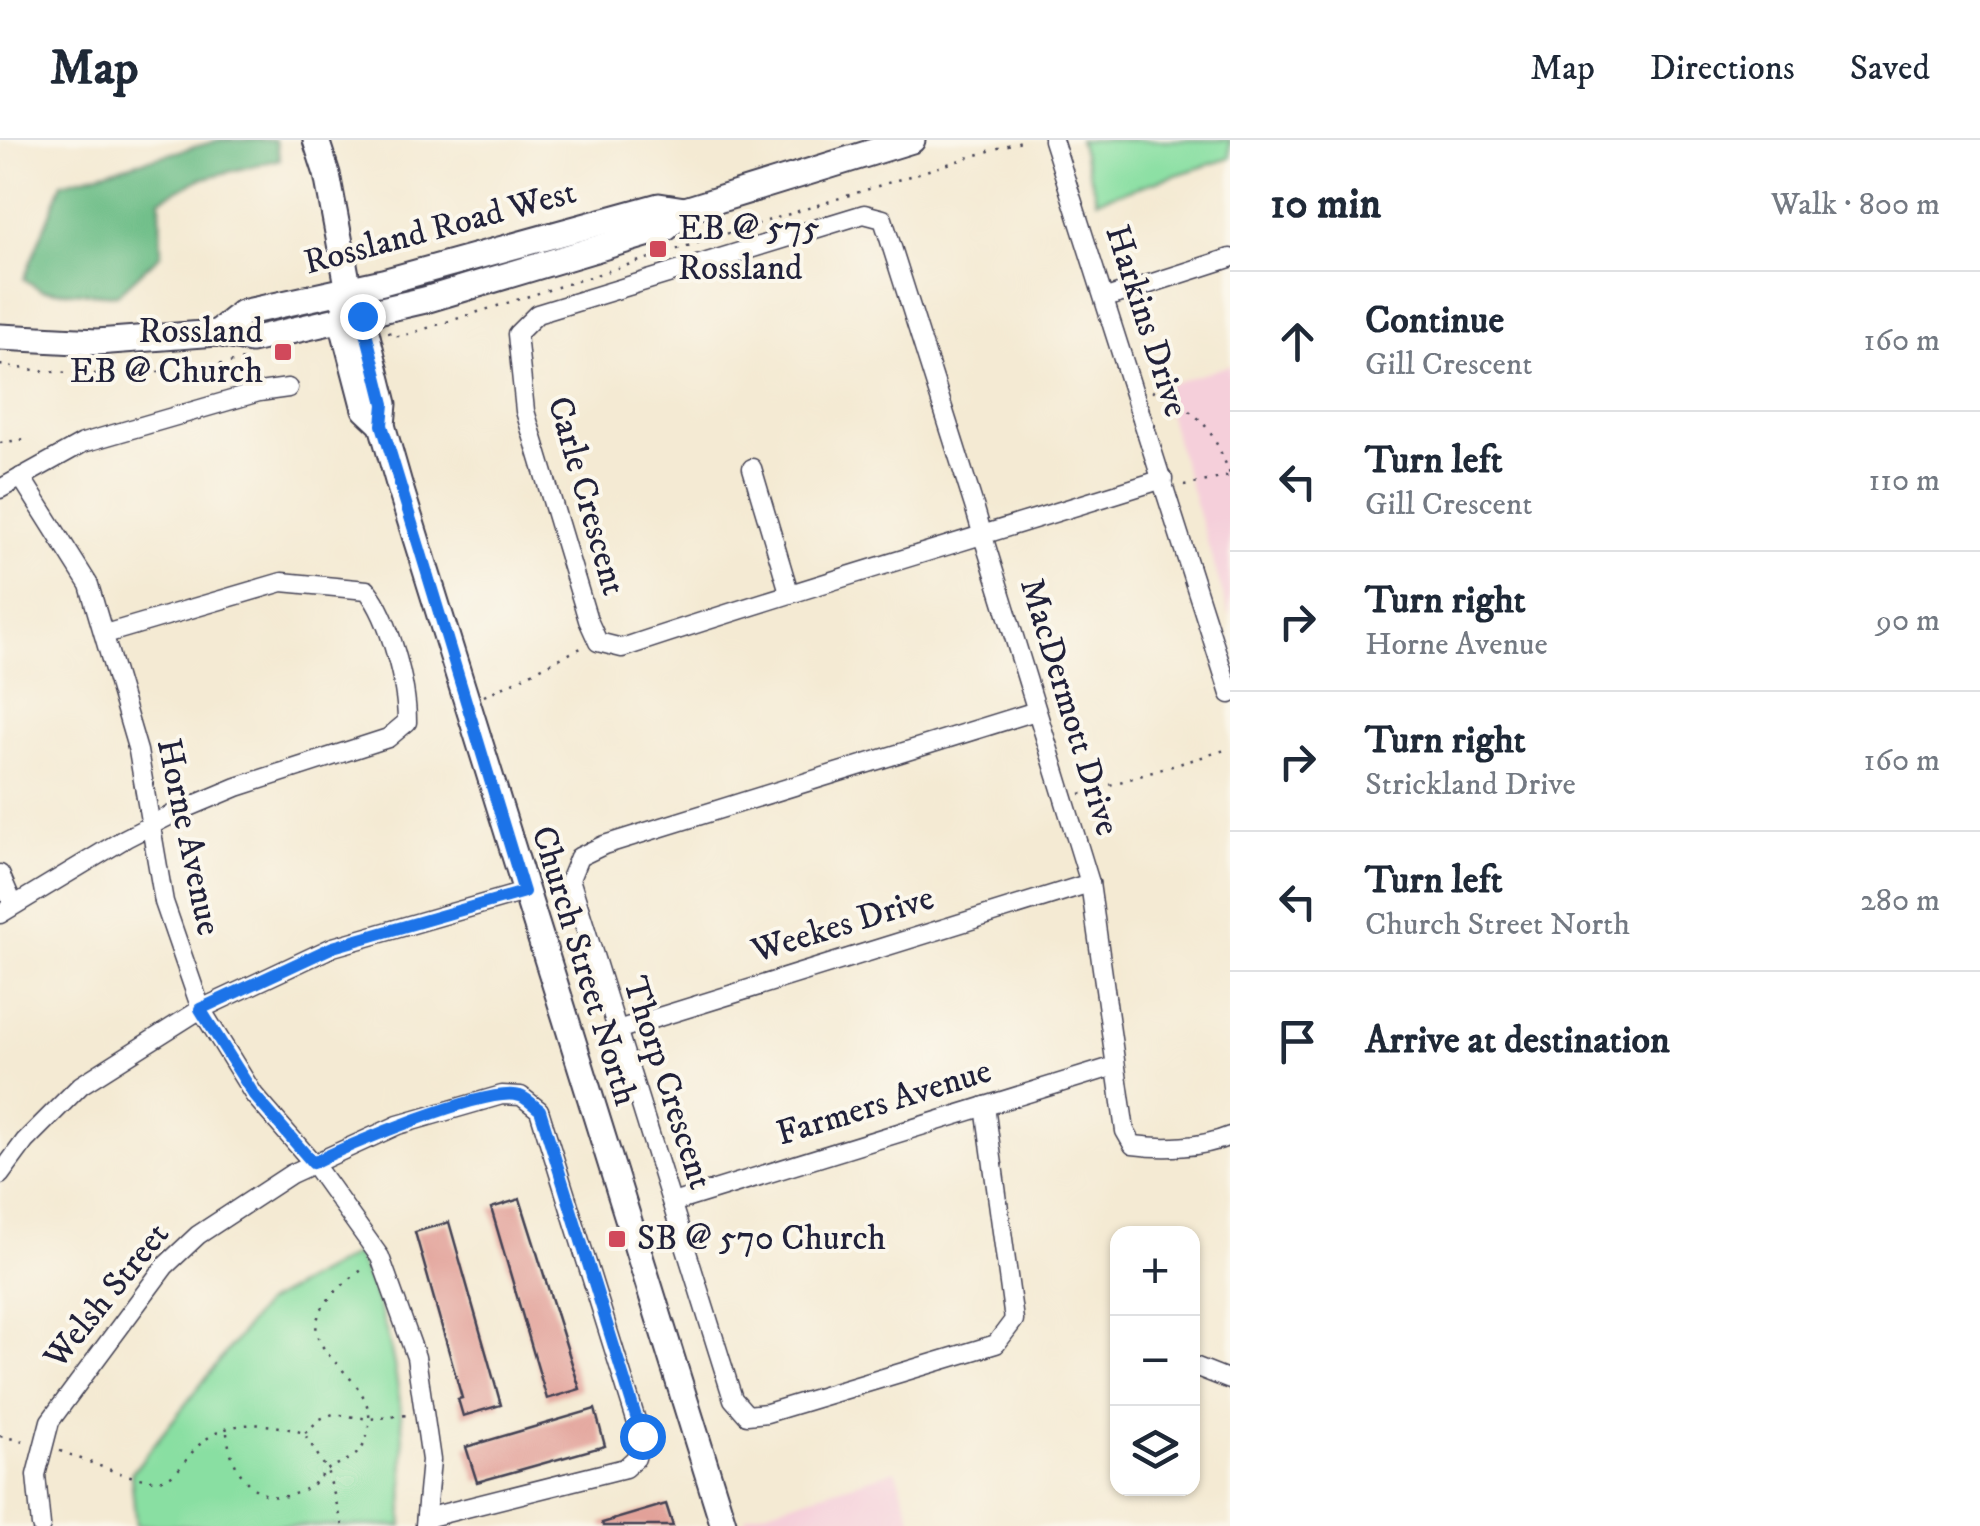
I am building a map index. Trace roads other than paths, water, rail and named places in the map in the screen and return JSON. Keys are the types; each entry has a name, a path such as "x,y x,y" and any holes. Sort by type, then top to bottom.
{"street":[{"name":"Church Street North","path":"316,140 327,174 356,315 384,404 382,425 724,1526"},
{"name":"Rossland Road West","path":"356,315 659,206 685,210 912,140"},
{"name":"Harkins Drive","path":"1054,140 1230,694"},
{"name":"Rossland Road West","path":"0,337 97,342 217,332 242,313 356,315 666,228 685,210"},
{"name":"MacDermott Drive","path":"864,214 883,219 1090,883 1120,1115 1133,1146 1159,1148 1219,1141 1230,1136"},
{"name":"Carle Crescent","path":"864,214 537,314 518,334 519,369 536,452 598,642 622,648 789,592 1163,479"},
{"path":"1106,298 1230,258"},
{"path":"0,489 83,442 259,392 288,388"},
{"path":"752,468 789,592"},
{"name":"Horne Avenue","path":"21,477 89,585 138,751 164,902 200,1009 254,1095 313,1163 380,1257 416,1357 431,1460 426,1522"},
{"path":"0,874 6,909 150,825 237,787 388,738 407,722 408,697 378,604 367,590 282,582 105,634"},
{"name":"Thorp Crescent","path":"985,1106 1014,1320 996,1344 767,1413 747,1415 733,1399 570,879 579,857 604,845 1036,710"},
{"name":"Weekes Drive","path":"617,1030 1090,883"},
{"path":"0,1175 25,1141 80,1086 200,1009 333,947 524,892"},
{"name":"Farmers Avenue","path":"672,1203 1115,1066"},
{"name":"Welsh Street","path":"41,1526 36,1475 50,1422 165,1266 217,1220 313,1163 398,1124 502,1095 521,1096 540,1110 642,1436 636,1458 624,1468 426,1522"},
{"path":"1200,1367 1230,1380"}],"place":[{"name":"EB @ 575 Rossland","path":"658,249"},
{"name":"Rossland EB @ Church","path":"283,352"},
{"name":"SB @ 570 Church","path":"617,1239"}]}
